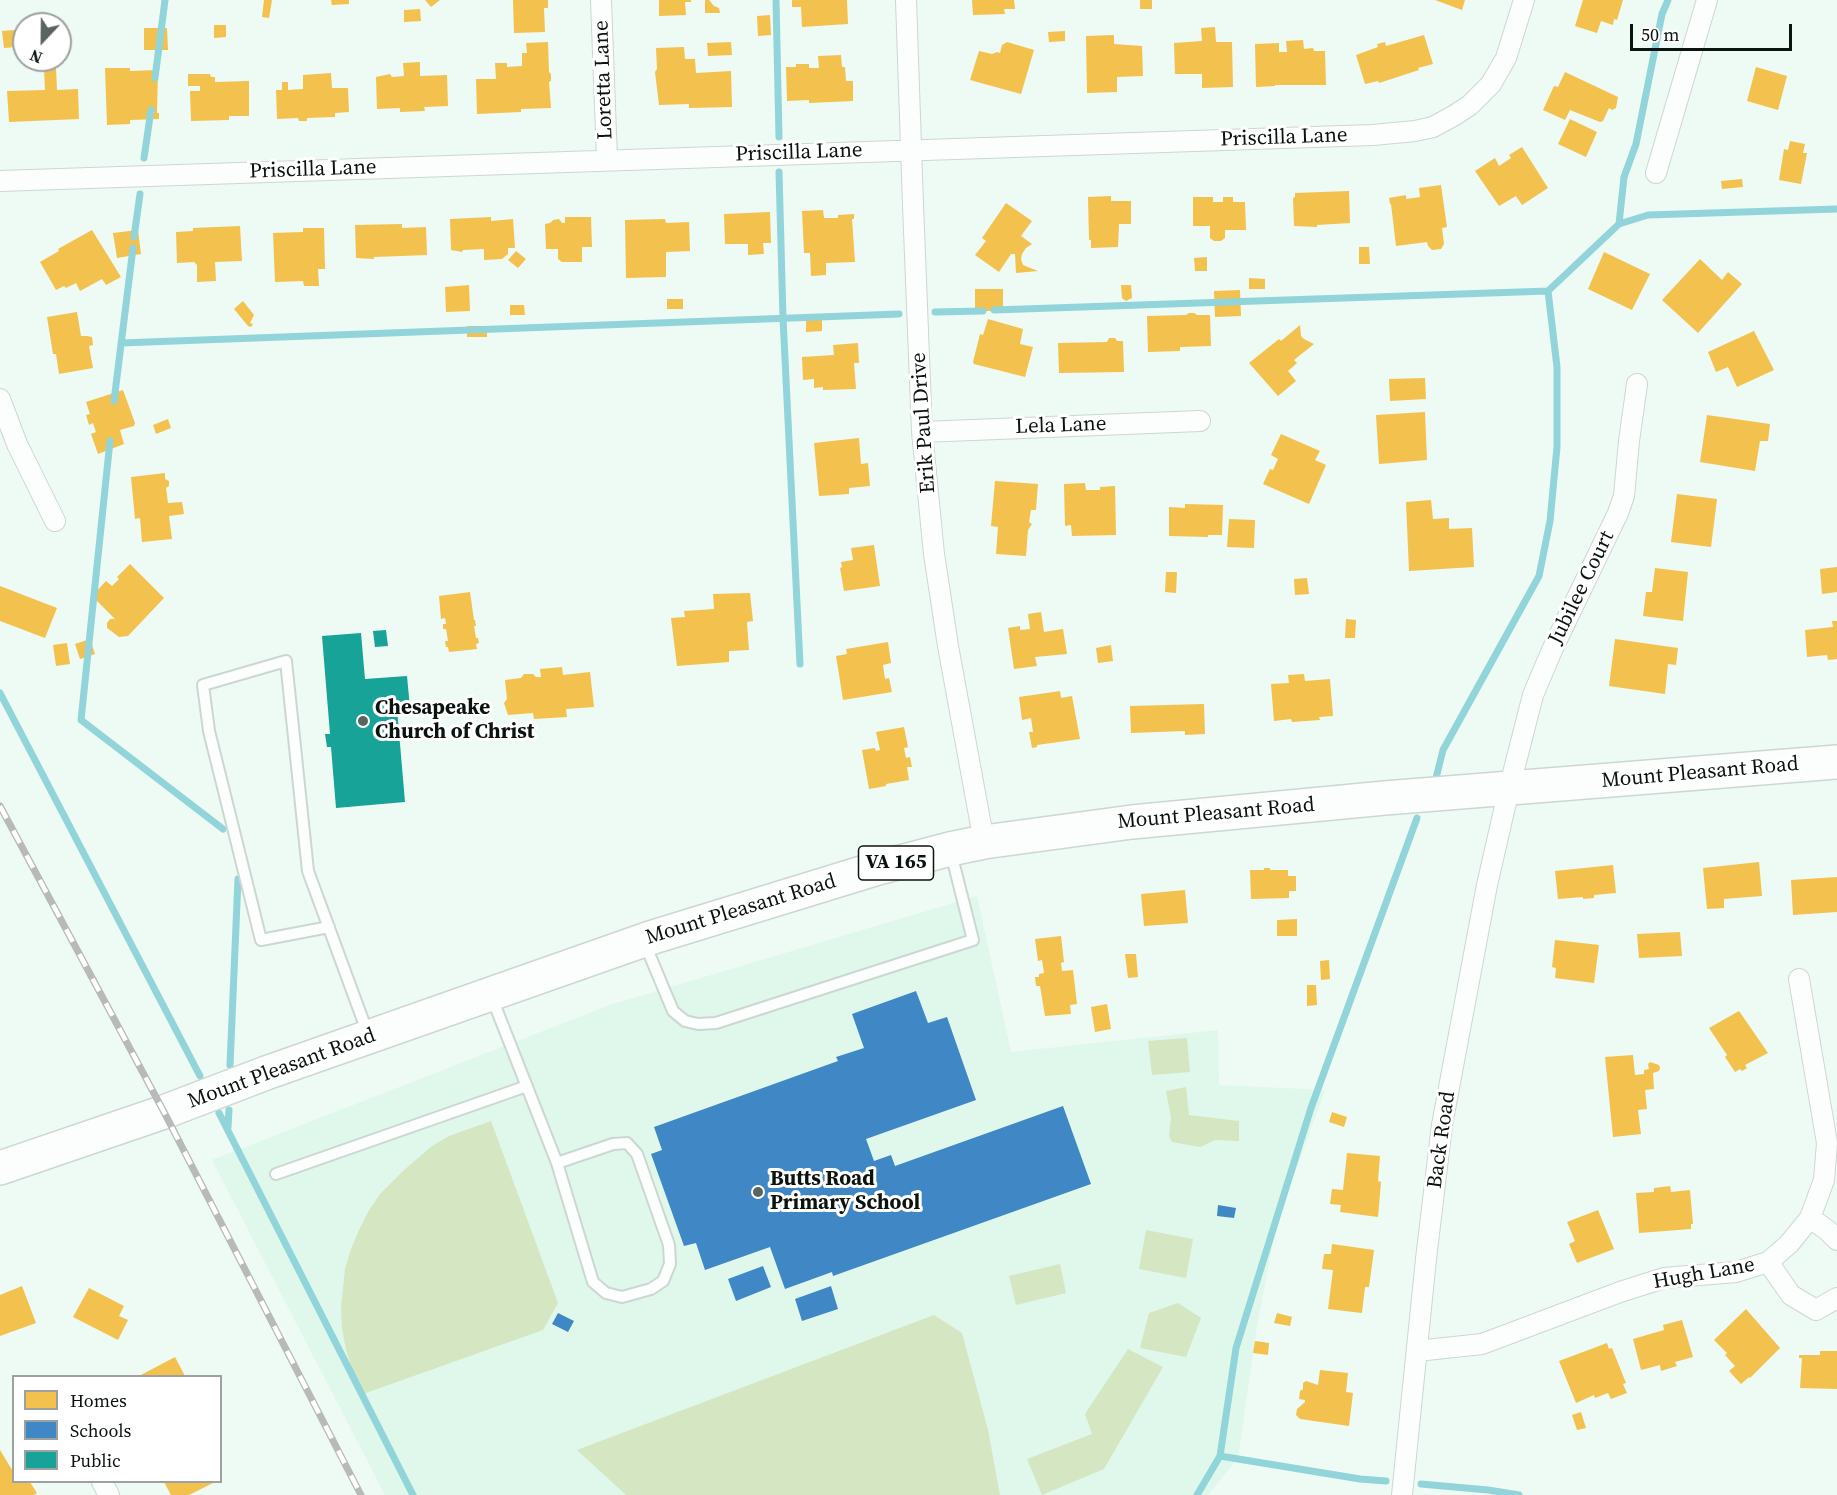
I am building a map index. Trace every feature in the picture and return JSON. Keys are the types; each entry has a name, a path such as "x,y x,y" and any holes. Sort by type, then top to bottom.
{"highway":[{"name":"Mount Pleasant Road","path":"0,1168 164,1112 266,1073 644,940 867,871 950,849 984,842 1132,822 1837,762"}],"street":[{"name":"Loretta Lane","path":"601,0 607,160"},
{"name":"Erik Paul Drive","path":"906,0 922,432 934,554 948,646 984,842"},
{"name":"Priscilla Lane","path":"0,181 1361,135 1415,131 1433,127 1455,115 1476,100 1491,84 1506,58 1524,0"},
{"path":"1656,173 1707,0"},
{"name":"Jubilee Court","path":"1509,789 1533,695 1624,496 1637,384"},
{"path":"0,399 17,444 55,521"},
{"name":"Lela Lane","path":"922,432 1200,421"},
{"name":"Back Road","path":"1402,1495 1442,1125 1466,991 1509,789"},
{"name":"Hugh Lane","path":"1417,1351 1482,1344 1620,1292 1664,1278 1736,1272 1768,1262 1789,1244 1810,1218 1824,1180 1827,1143 1800,979"},
{"path":"1810,1218 1837,1240"},
{"path":"1768,1262 1791,1294 1816,1310 1837,1298"}],"lane":[{"path":"329,927 261,940 209,731 203,685 286,661 309,871 369,1038"},
{"path":"644,940 673,1011 685,1021 698,1024 716,1023 973,940 950,849"},
{"path":"491,995 557,1163 593,1282 606,1293 622,1297 651,1289 663,1281 670,1264 669,1245 637,1154 627,1143 613,1144 557,1163"},
{"path":"276,1174 527,1086"}],"shaded area":[{"name":"Butts Road Primary School","path":"977,896 1011,1052 1218,1030 1219,1085 1325,1090 1276,1225 1257,1326 1238,1458 1208,1495 385,1495 212,1160 610,1005"}],"green space":[{"path":"1187,1038 1190,1072 1152,1075 1148,1041"},
{"path":"1186,1087 1189,1115 1239,1121 1239,1141 1215,1140 1200,1147 1172,1142 1169,1136 1171,1118 1166,1091"},
{"path":"491,1121 558,1303 543,1330 363,1394 346,1350 341,1308 345,1269 359,1230 380,1194 432,1146 449,1136"},
{"path":"1146,1230 1193,1239 1186,1278 1139,1269"},
{"path":"1060,1264 1066,1293 1016,1305 1009,1276"},
{"path":"1178,1303 1201,1318 1186,1357 1140,1348 1149,1313"},
{"path":"934,1315 962,1333 988,1430 1000,1495 626,1495 577,1450"},
{"path":"1128,1349 1163,1367 1104,1469 1042,1495 1027,1459 1092,1434 1085,1414"}],"building: Homes":[{"path":"264,0 272,0 269,18 262,17"},
{"path":"331,0 349,0 349,4 332,5"},
{"path":"425,0 440,0 431,7"},
{"path":"513,0 548,0 548,8 544,8 545,32 514,33"},
{"path":"659,0 691,0 691,2 685,2 686,15 659,16"},
{"path":"705,0 709,0 719,8 720,13 705,13"},
{"path":"792,0 847,0 848,24 802,27 801,7 792,7"},
{"path":"972,0 1014,0 1015,9 1004,9 1005,14 973,15"},
{"path":"1140,0 1152,0 1152,9 1140,9"},
{"path":"1435,0 1465,0 1462,10"},
{"path":"1583,0 1623,0 1617,20 1614,19 1613,25 1601,21 1597,33 1575,26"},
{"path":"420,9 421,21 404,22 404,10"},
{"path":"770,15 771,35 758,36 757,16"},
{"path":"214,25 226,25 226,37 214,38"},
{"path":"1215,27 1216,42 1232,42 1233,87 1202,88 1202,74 1175,74 1174,43 1202,41 1201,28"},
{"path":"144,28 167,28 168,50 144,50"},
{"path":"12,30 12,47 4,48 2,31"},
{"path":"1065,31 1065,41 1049,42 1048,32"},
{"path":"1114,35 1114,44 1142,46 1143,76 1117,77 1117,92 1087,93 1086,36"},
{"path":"1424,35 1433,64 1379,83 1378,81 1365,84 1356,55 1378,47 1377,44 1385,42 1386,46"},
{"path":"1303,40 1304,49 1313,48 1314,51 1325,51 1326,85 1256,87 1255,44 1279,43 1279,52 1287,52 1286,41"},
{"path":"548,42 551,108 477,114 476,79 496,79 495,63 507,63 507,67 522,66 522,53 527,53 526,43"},
{"path":"731,42 732,55 708,56 707,43"},
{"path":"1007,42 1034,50 1021,94 970,80 979,51 1000,53 1002,45"},
{"path":"684,47 685,59 695,59 696,73 731,71 732,107 689,108 689,104 659,105 655,72 657,69 656,48"},
{"path":"841,55 846,81 853,81 853,101 809,103 809,100 787,101 786,67 809,64 809,68 819,68 818,56"},
{"path":"420,62 420,76 447,75 448,106 424,107 425,111 400,112 400,108 377,109 376,77 390,74 392,77 404,76 403,63"},
{"path":"1756,67 1787,76 1778,110 1747,101"},
{"path":"105,68 130,68 130,71 158,70 157,113 159,113 159,119 130,120 130,124 107,125"},
{"path":"44,72 56,72 57,90 78,89 79,119 9,122 7,91 45,90"},
{"path":"1565,72 1618,97 1616,108 1612,110 1609,108 1603,121 1600,122 1570,110 1565,120 1543,110 1554,86 1558,87"},
{"path":"331,73 332,88 348,88 349,112 335,113 335,117 307,118 307,121 299,121 298,118 277,119 276,90 282,90 282,82 288,82 288,90 303,89 303,75"},
{"path":"188,74 210,74 211,77 215,77 215,82 249,81 249,116 229,116 229,120 191,121 190,91 200,91 200,86 188,86"},
{"path":"1570,119 1597,132 1586,157 1558,144"},
{"path":"1790,141 1805,144 1803,153 1807,153 1801,184 1779,180 1784,149 1788,150"},
{"path":"1522,147 1548,188 1522,205 1516,196 1499,206 1475,171 1495,158 1499,166 1511,158 1509,155"},
{"path":"1742,179 1743,187 1722,189 1721,181"},
{"path":"1441,185 1447,227 1442,228 1444,244 1441,249 1432,250 1427,242 1396,246 1389,198 1406,195 1406,199 1420,197 1419,188"},
{"path":"1349,191 1350,223 1317,225 1317,227 1294,226 1293,198 1295,193"},
{"path":"1111,196 1111,201 1131,201 1131,224 1119,224 1118,247 1091,248 1088,197"},
{"path":"1193,197 1213,197 1213,202 1223,202 1223,197 1233,197 1233,202 1245,202 1246,230 1225,230 1225,238 1221,241 1214,241 1210,238 1210,226 1193,226"},
{"path":"1006,203 1032,221 1021,236 1032,244 1026,248 1021,259 1023,265 1038,271 1016,273 1015,254 1011,254 999,272 975,255 986,241 982,238"},
{"path":"823,210 824,218 838,218 838,215 854,214 854,219 852,219 855,262 826,263 826,275 811,276 810,253 804,253 802,211"},
{"path":"770,212 771,243 763,243 764,254 748,255 748,244 725,244 724,214"},
{"path":"491,217 491,221 513,219 515,248 508,248 508,254 502,259 484,260 484,249 463,250 462,252 451,250 450,219"},
{"path":"565,217 591,217 592,247 582,247 582,262 562,262 558,259 558,249 546,249 545,224 559,219 565,223"},
{"path":"665,219 666,223 689,222 690,251 666,252 666,277 626,278 625,220"},
{"path":"402,224 402,228 426,227 427,255 356,258 355,225"},
{"path":"240,226 242,261 215,262 216,281 197,282 197,265 194,262 177,263 176,232 193,231 193,228"},
{"path":"303,228 324,228 325,269 318,269 319,286 304,286 303,281 275,282 273,233 303,232"},
{"path":"92,230 121,277 106,285 102,279 80,291 76,283 56,290 40,262"},
{"path":"138,230 141,254 117,258 113,233"},
{"path":"1359,247 1369,247 1370,264 1359,264"},
{"path":"516,251 526,259 518,268 508,260"},
{"path":"1604,252 1650,274 1632,310 1588,289"},
{"path":"1207,257 1207,271 1195,271 1194,258"},
{"path":"1700,259 1722,280 1728,272 1742,284 1698,333 1662,300"},
{"path":"1249,278 1265,279 1265,289 1249,289"},
{"path":"469,285 470,311 446,312 445,287"},
{"path":"1121,285 1131,285 1132,298 1126,301 1122,298"},
{"path":"975,289 1003,289 1003,311 975,311"},
{"path":"1240,290 1241,316 1215,317 1214,291"},
{"path":"667,299 683,299 683,309 667,309"},
{"path":"243,301 254,315 250,323 253,324 251,327 234,309"},
{"path":"510,305 524,305 525,315 510,315"},
{"path":"77,312 81,336 92,337 93,345 89,346 93,368 59,374 47,317"},
{"path":"1189,313 1210,315 1211,346 1180,347 1180,351 1148,352 1147,316"},
{"path":"822,314 822,331 806,332 806,315"},
{"path":"988,319 1023,329 1020,344 1033,347 1025,377 974,364 980,334 983,335"},
{"path":"1300,325 1301,336 1314,344 1294,360 1297,363 1288,371 1296,381 1278,396 1249,363"},
{"path":"467,326 487,326 487,337 467,337"},
{"path":"1754,331 1774,370 1737,387 1728,367 1716,372 1708,352"},
{"path":"1109,338 1123,341 1124,372 1059,373 1058,343 1107,342"},
{"path":"858,343 859,363 854,363 856,389 823,390 823,387 814,388 814,379 803,380 802,357 834,355 833,345"},
{"path":"1425,378 1426,399 1390,401 1389,379"},
{"path":"123,390 135,423 134,426 120,430 124,444 98,454 91,434 96,432 93,423 89,425 86,415 90,414 86,402"},
{"path":"1425,412 1427,460 1379,464 1376,415"},
{"path":"1707,415 1770,424 1768,441 1760,441 1755,471 1700,462"},
{"path":"168,419 171,428 156,434 153,425"},
{"path":"1281,434 1320,451 1315,460 1326,465 1309,504 1263,484 1278,459 1271,455"},
{"path":"859,438 861,464 868,463 870,486 849,488 849,494 819,496 814,443"},
{"path":"165,473 165,479 169,481 169,486 166,488 168,503 182,502 184,514 169,516 172,539 142,542 140,518 135,519 131,477"},
{"path":"995,481 1038,484 1036,510 1031,510 1029,522 1032,524 1028,530 1026,556 996,554 998,527 991,526"},
{"path":"1085,483 1086,490 1100,490 1100,487 1115,486 1116,535 1072,536 1071,525 1065,526 1064,484"},
{"path":"1677,494 1717,499 1711,547 1671,542"},
{"path":"1431,500 1433,519 1449,518 1449,529 1472,528 1474,567 1409,571 1406,502"},
{"path":"1185,504 1223,505 1222,535 1169,536 1169,507 1185,508"},
{"path":"1229,519 1255,520 1254,548 1227,547"},
{"path":"874,545 880,586 844,591 841,562 853,560 851,548"},
{"path":"130,564 164,598 128,636 119,637 107,628 110,619 115,619 92,596 106,581 112,586 119,579 117,577"},
{"path":"1837,567 1837,592 1822,594 1820,569"},
{"path":"1655,568 1688,572 1683,621 1643,616 1646,592 1652,592"},
{"path":"1166,572 1177,572 1176,593 1165,592"},
{"path":"1307,578 1309,594 1295,595 1294,579"},
{"path":"0,586 57,608 45,638 0,621"},
{"path":"470,592 476,638 479,643 476,644 477,649 449,652 445,641 448,641 446,629 443,629 443,624 446,624 445,618 441,619 439,596"},
{"path":"750,593 753,621 747,622 749,650 729,651 729,662 677,666 671,618 685,617 684,611 714,609 713,594"},
{"path":"1041,612 1044,632 1063,629 1067,654 1035,657 1037,666 1014,669 1008,628 1020,626 1020,630 1030,629 1028,614"},
{"path":"1346,619 1356,620 1355,638 1345,638"},
{"path":"1832,621 1837,621 1837,659 1828,660 1827,655 1807,657 1805,630 1833,627"},
{"path":"90,639 95,654 80,659 75,644"},
{"path":"1615,639 1678,648 1676,665 1668,664 1665,694 1609,686"},
{"path":"888,642 891,663 883,665 885,679 889,678 892,692 843,700 836,656 847,654 846,649"},
{"path":"67,643 70,664 56,666 53,645"},
{"path":"1111,645 1113,661 1098,663 1096,648"},
{"path":"562,667 563,675 590,672 594,707 566,709 567,717 534,719 533,713 508,715 504,703 507,699 505,680 521,678 524,674 541,677 540,669"},
{"path":"1304,674 1305,681 1330,679 1333,716 1319,717 1320,720 1274,721 1271,684 1289,683 1288,675"},
{"path":"1060,691 1061,698 1072,696 1080,739 1037,745 1032,748 1029,732 1033,732 1031,718 1022,720 1019,697"},
{"path":"1204,704 1205,734 1185,735 1185,731 1131,733 1130,706"},
{"path":"904,727 908,747 904,748 906,758 910,757 912,767 907,767 909,780 869,789 862,750 875,748 876,751 880,750 876,732"},
{"path":"1759,862 1762,896 1724,899 1724,908 1707,909 1703,868"},
{"path":"1613,865 1616,893 1594,895 1594,898 1558,899 1555,871"},
{"path":"1264,868 1288,870 1288,876 1296,876 1296,891 1289,891 1289,898 1251,899 1250,870 1264,870"},
{"path":"1837,877 1837,912 1793,915 1791,880"},
{"path":"1185,890 1188,923 1144,926 1141,894"},
{"path":"1297,919 1297,936 1277,936 1277,920"},
{"path":"1680,932 1682,956 1639,958 1637,934"},
{"path":"1061,936 1064,962 1061,963 1062,971 1073,970 1077,1004 1070,1005 1071,1014 1045,1016 1040,986 1036,986 1035,977 1044,973 1042,960 1038,961 1035,939"},
{"path":"1555,940 1599,945 1594,983 1555,978 1556,968 1552,967"},
{"path":"1125,954 1136,954 1138,977 1128,978"},
{"path":"1329,960 1330,979 1321,980 1320,961"},
{"path":"1307,985 1316,985 1317,1005 1307,1006"},
{"path":"1107,1004 1111,1029 1095,1032 1091,1007"},
{"path":"1739,1011 1768,1053 1745,1065 1747,1068 1742,1071 1740,1069 1735,1072 1709,1028"},
{"path":"1633,1055 1635,1075 1644,1074 1644,1070 1649,1069 1650,1062 1659,1065 1660,1068 1659,1071 1653,1073 1654,1089 1645,1090 1647,1109 1638,1110 1641,1134 1613,1137 1605,1057"},
{"path":"1332,1112 1347,1117 1344,1127 1329,1122"},
{"path":"1347,1153 1380,1156 1378,1181 1381,1182 1378,1217 1340,1212 1341,1205 1330,1204 1332,1189 1343,1190"},
{"path":"1670,1186 1671,1192 1690,1190 1693,1224 1691,1224 1691,1229 1639,1233 1636,1193 1654,1192 1654,1188"},
{"path":"1598,1210 1614,1249 1577,1263 1569,1244 1575,1241 1567,1222"},
{"path":"1332,1244 1374,1250 1369,1287 1365,1287 1362,1313 1328,1309 1333,1270 1322,1269 1324,1254 1331,1254"},
{"path":"22,1286 36,1323 0,1336 0,1295"},
{"path":"89,1288 124,1306 119,1316 128,1320 118,1340 73,1317"},
{"path":"1746,1309 1780,1348 1741,1384 1729,1371 1735,1366 1725,1355 1727,1353 1714,1340"},
{"path":"1277,1313 1292,1317 1290,1326 1274,1323"},
{"path":"1682,1320 1693,1357 1675,1362 1677,1366 1661,1371 1660,1365 1641,1370 1633,1339 1664,1330 1663,1325"},
{"path":"1255,1341 1269,1343 1268,1355 1253,1353"},
{"path":"1607,1343 1609,1349 1612,1348 1626,1383 1623,1384 1627,1393 1611,1399 1608,1393 1595,1398 1594,1395 1576,1403 1559,1361"},
{"path":"1820,1351 1837,1351 1837,1389 1800,1388 1802,1358 1799,1358 1799,1355 1820,1355"},
{"path":"175,1357 184,1375 141,1375"},
{"path":"1320,1370 1348,1373 1346,1392 1353,1393 1349,1426 1300,1419 1296,1415 1297,1409 1305,1402 1299,1399 1303,1383 1306,1381 1318,1385"},
{"path":"1581,1412 1586,1428 1577,1430 1572,1415"},
{"path":"0,1450 12,1470 12,1483 31,1483 37,1493 34,1495 0,1495"},
{"path":"165,1483 213,1483 189,1495 171,1495"}],"building: Schools":[{"path":"916,991 928,1023 947,1017 976,1100 866,1139 874,1161 891,1155 895,1166 1063,1106 1091,1184 833,1276 832,1272 785,1289 770,1247 705,1270 696,1243 684,1246 651,1154 662,1150 654,1127 838,1061 836,1057 864,1048 852,1014"},
{"path":"1218,1205 1236,1208 1234,1218 1217,1216"},
{"path":"763,1266 771,1287 736,1301 728,1279"},
{"path":"831,1286 838,1309 802,1321 795,1299"},
{"path":"558,1313 574,1321 568,1332 552,1324"}],"building: Public":[{"path":"386,630 388,646 375,647 373,631"},
{"name":"Chesapeake Church of Christ","path":"361,633 365,679 407,676 410,708 397,709 405,802 336,808 331,747 327,747 325,734 330,734 322,636"}],"waterway":[{"path":"155,78 165,0"},
{"path":"776,0 779,137"},
{"path":"1619,224 1624,177 1636,144 1662,14 1668,0"},
{"path":"144,158 151,110"},
{"path":"779,172 783,318 800,664"},
{"path":"134,237 140,194"},
{"path":"994,310 1548,291 1619,224 1648,215 1837,209"},
{"path":"114,401 133,248"},
{"path":"1436,778 1443,750 1539,576 1550,521 1557,447 1557,367 1548,291"},
{"path":"935,312 983,311"},
{"path":"121,343 899,314"},
{"path":"110,441 81,720 223,829"},
{"path":"0,693 200,1076"},
{"path":"1197,1495 1220,1456 1236,1348 1311,1108 1417,818"},
{"path":"230,1065 238,879"},
{"path":"228,1127 229,1110"},
{"path":"219,1113 413,1495"},
{"path":"1220,1456 1360,1479 1386,1481"},
{"path":"1421,1484 1519,1495"}],"railway":[{"path":"0,806 164,1112 361,1495"}],"place":[{"name":"Chesapeake Church of Christ","path":"363,721"},
{"name":"Butts Road Primary School","path":"758,1192"}]}
